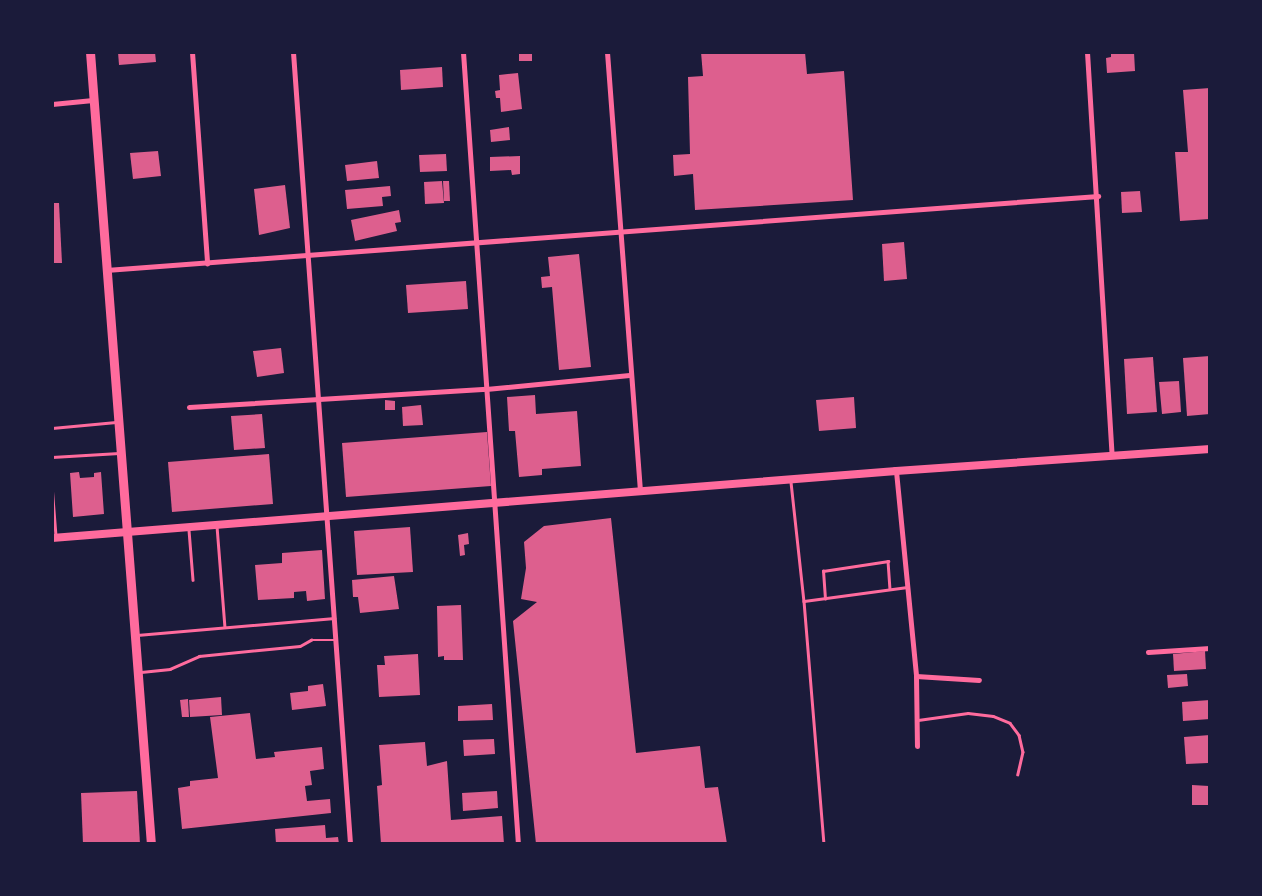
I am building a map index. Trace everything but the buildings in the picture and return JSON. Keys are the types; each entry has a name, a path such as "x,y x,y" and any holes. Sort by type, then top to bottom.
{"main road":[{"path":"90,52 151,844"},
{"path":"54,538 329,518 896,470 1210,449"}],"street":[{"path":"192,52 207,263"},
{"path":"293,52 310,254 350,844"},
{"path":"463,52 518,844"},
{"path":"607,52 629,375 640,492"},
{"path":"1088,52 1112,455"},
{"path":"52,104 94,103"},
{"path":"106,270 1098,196"},
{"path":"189,407 486,388 629,375"},
{"path":"896,470 916,676 917,746"},
{"path":"1148,652 1210,648"},
{"path":"916,676 979,680"}],"lane":[{"path":"52,428 118,422"},
{"path":"52,457 120,453"},
{"path":"790,480 804,602 824,844"},
{"path":"52,485 54,538"},
{"path":"217,526 225,628"},
{"path":"189,528 193,580"},
{"path":"825,599 823,571 888,561 890,589"},
{"path":"804,602 908,587"},
{"path":"136,636 335,618"},
{"path":"139,672 170,669 199,656 300,646 310,640 336,640"},
{"path":"916,720 968,713 993,716 1010,723 1020,735 1023,752 1018,774"}]}
